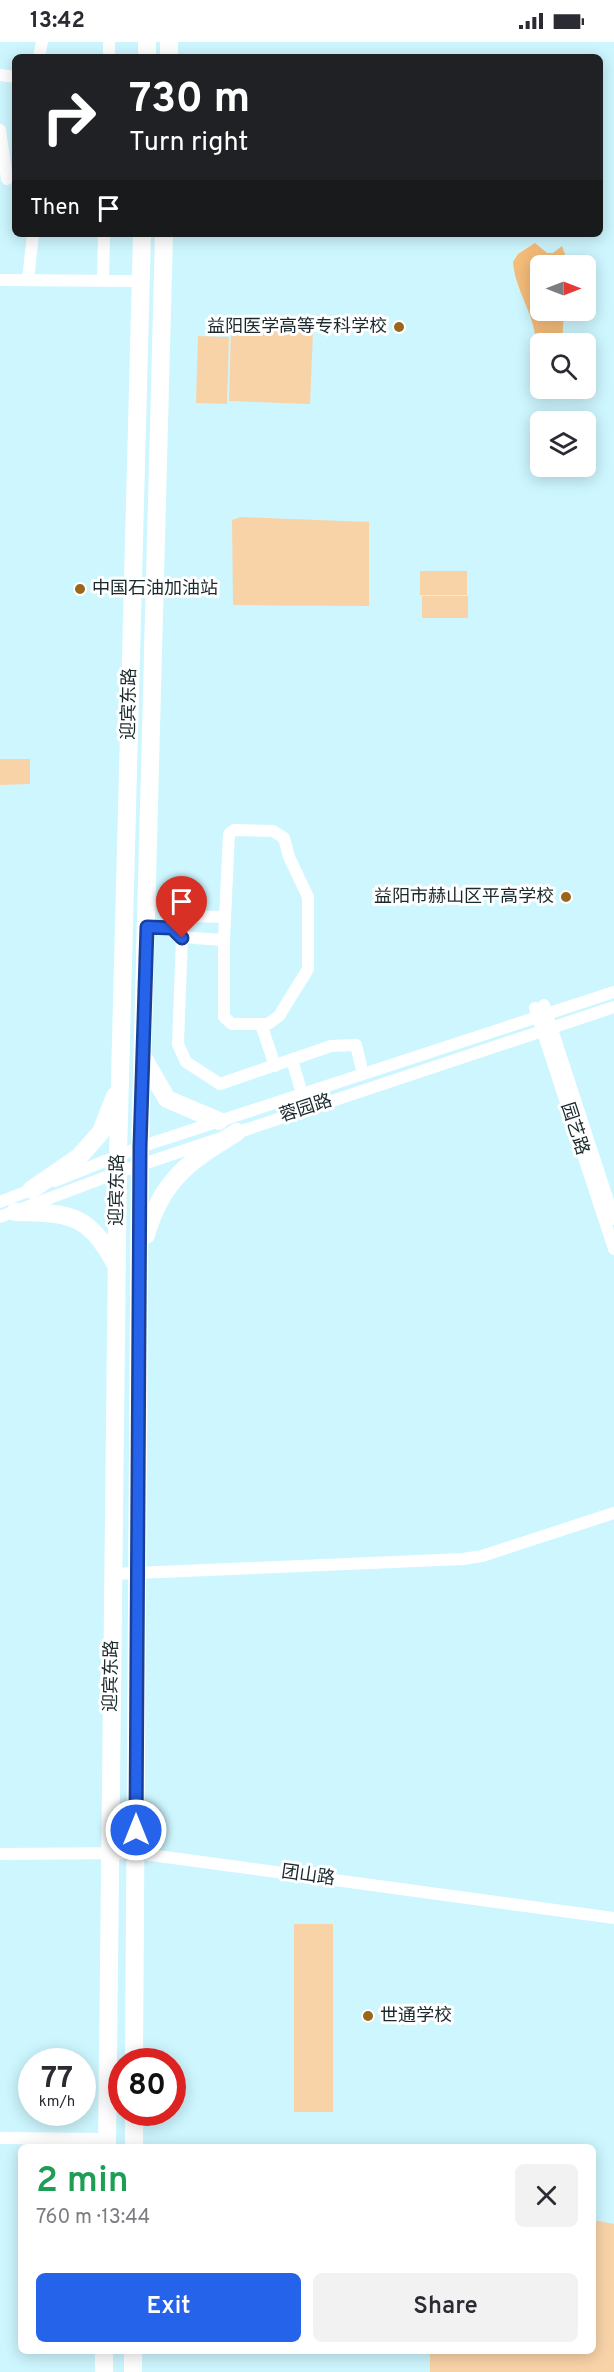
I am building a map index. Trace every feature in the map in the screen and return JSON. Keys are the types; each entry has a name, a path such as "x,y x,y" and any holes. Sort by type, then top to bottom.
{"highway":[{"name":"迎宾东路","path":"107,2143 118,1164 142,237"},
{"name":"迎宾东路","path":"135,2048 140,1156 164,237"},
{"path":"131,649 154,649"},
{"path":"121,1037 144,1037"},
{"path":"143,1057 167,1099 219,1121"},
{"path":"31,1190 79,1157 101,1132 120,1083"},
{"path":"5,1211 56,1213 84,1222 103,1242 117,1269 140,1264 154,1209 171,1182 199,1155 237,1132"},
{"path":"134,2126 134,2144"}],"street":[{"path":"0,130 7,179"},
{"path":"28,280 33,237"},
{"path":"103,281 104,237"},
{"path":"0,280 141,281"},
{"path":"234,830 273,831 284,838 289,856 308,897 308,969 279,1016 268,1024 232,1024 224,1017 224,940 229,834 234,830"},
{"path":"147,927 172,928 188,916 224,917"},
{"path":"172,928 182,938 224,940"},
{"path":"182,938 178,1044 186,1062 220,1084 332,1046 356,1045 361,1066"},
{"name":"蓉园路","path":"5,1211 31,1190 140,1156 237,1132 614,992"},
{"name":"蓉园路","path":"5,1211 219,1121 543,1017 614,1007"},
{"name":"园艺路","path":"543,1017 614,1219"},
{"name":"园艺路","path":"543,1017 614,1249"},
{"path":"261,1024 275,1066"},
{"path":"292,1060 300,1087"},
{"path":"113,1574 463,1559 482,1556 614,1513"},
{"name":"团山路","path":"0,1854 110,1855 136,1853 614,1918"},
{"path":"0,2138 107,2143"}],"shaded area":[{"path":"535,243 547,253 553,253 562,246 565,255 530,255 530,317 514,272 513,262 518,254"},
{"path":"532,321 563,321 563,333 535,333"},
{"path":"231,329 313,332 310,404 229,401"},
{"path":"198,336 229,337 227,404 196,403"},
{"path":"241,517 369,522 369,606 233,605 232,520"},
{"path":"420,571 467,571 467,595 420,595"},
{"path":"422,596 468,596 468,618 422,618"},
{"path":"0,759 30,759 30,784 0,785"},
{"path":"294,1924 333,1924 333,2112 294,2112"},
{"path":"596,2221 614,2224 614,2372 430,2372 430,2354 596,2354"}],"place":[{"name":"益阳医学高等专科学校","path":"399,327"},
{"name":"中国石油加油站","path":"80,589"},
{"name":"益阳市赫山区平高学校","path":"566,897"},
{"name":"世通学校","path":"368,2016"}],"route":[{"path":"136,1830 140,1147 147,927 172,928 178,938 182,938"}]}
